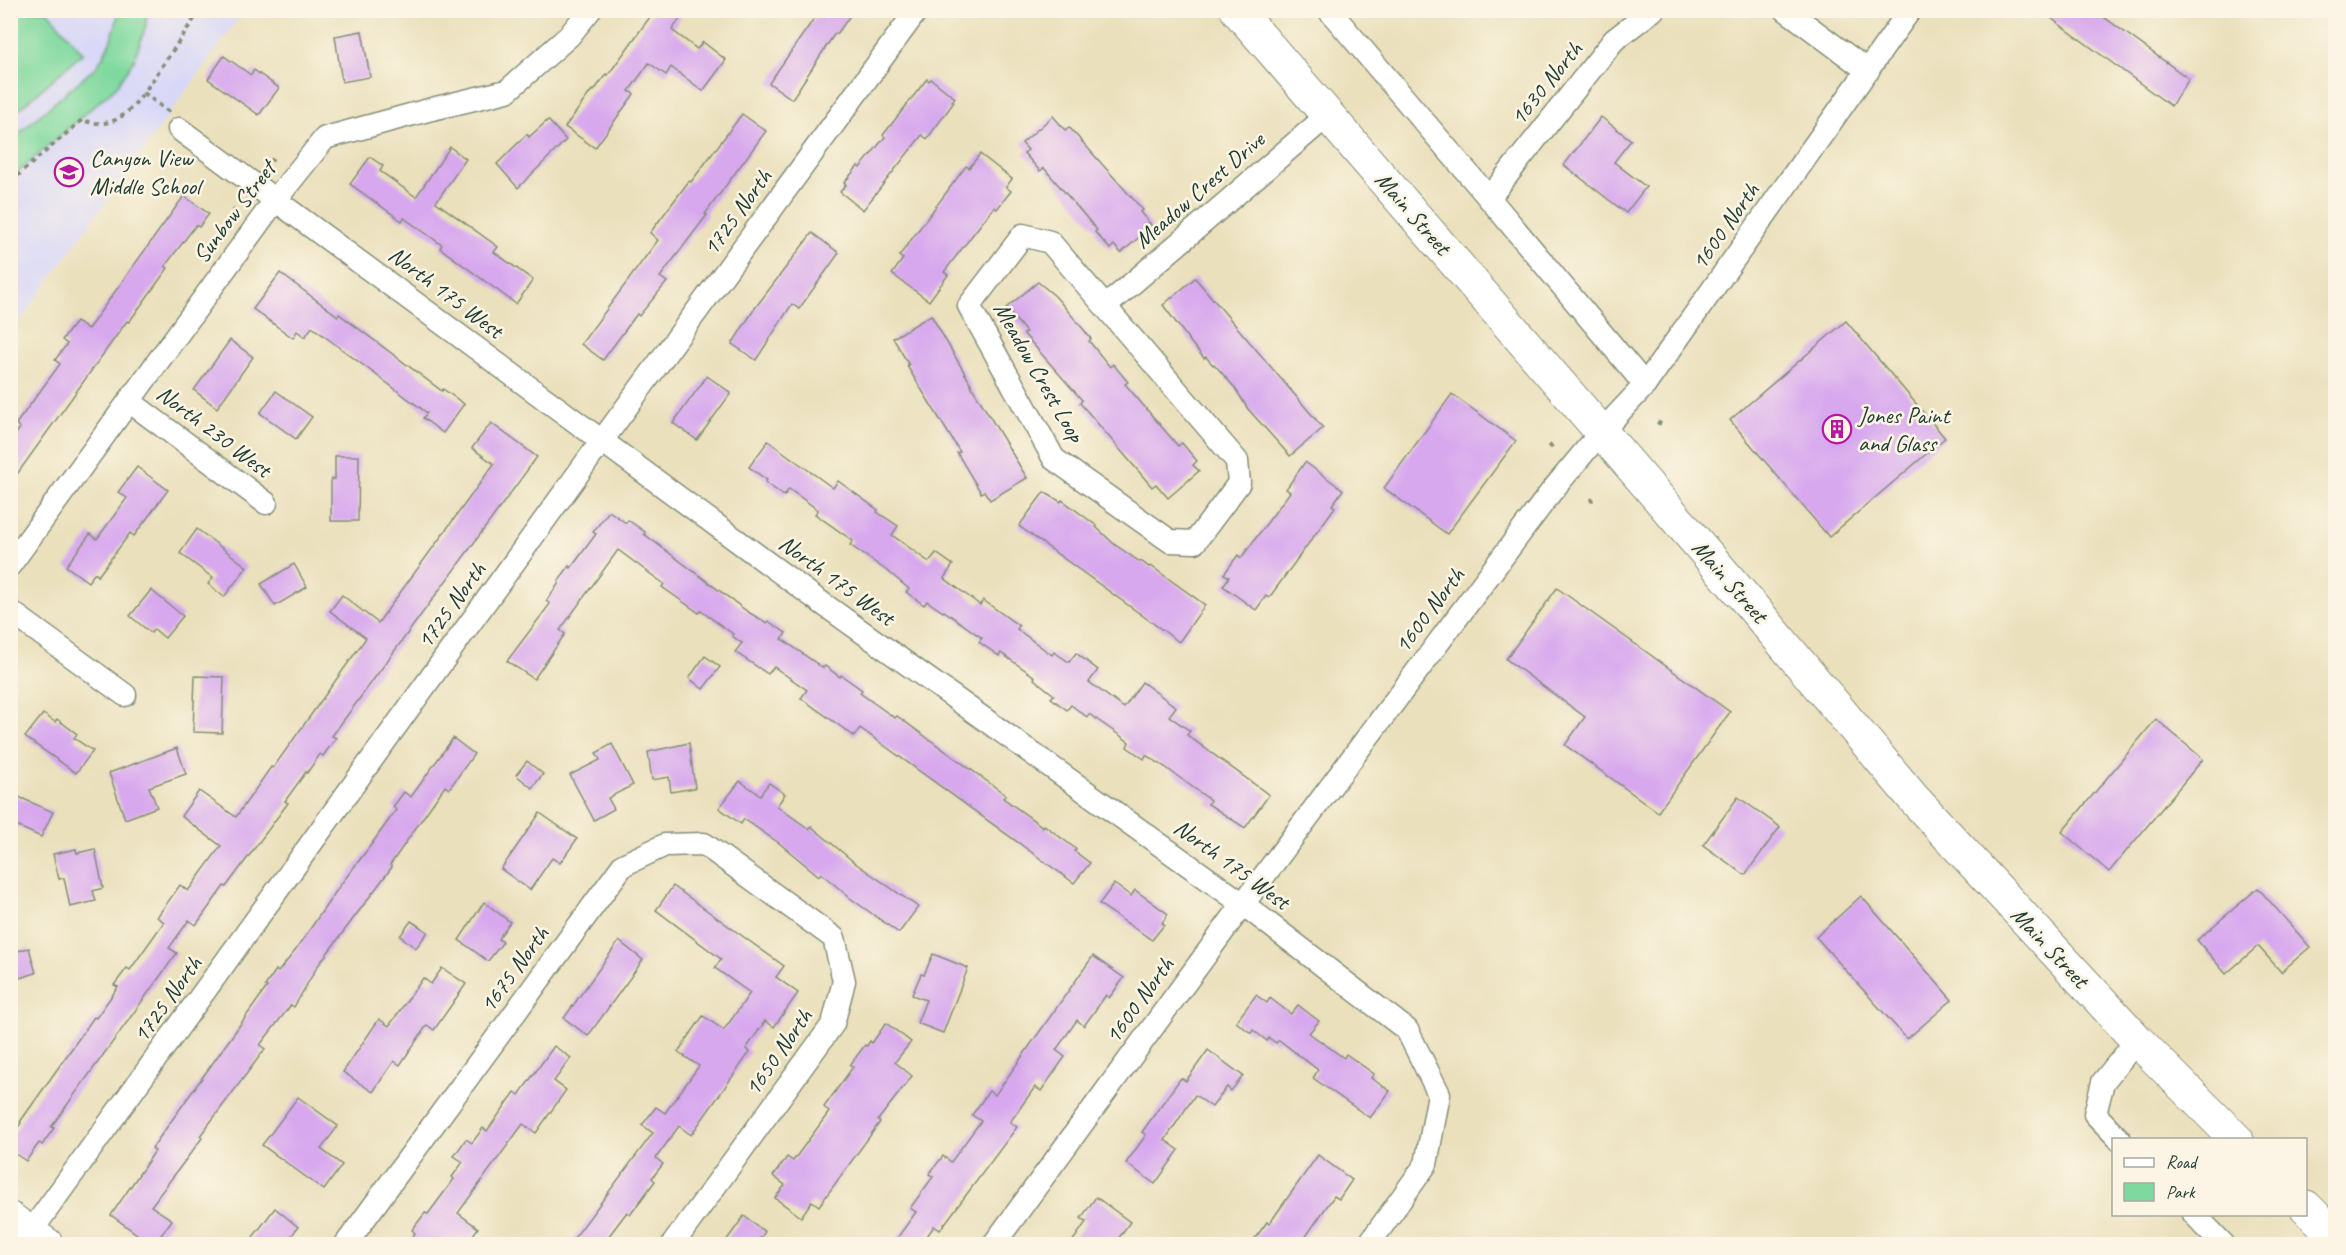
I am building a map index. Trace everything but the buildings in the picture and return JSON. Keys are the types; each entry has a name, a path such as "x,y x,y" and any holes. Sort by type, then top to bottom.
{"main road":[{"name":"Main Street","path":"1237,10 1744,597 1914,799 2137,1041 2235,1138"},
{"path":"2307,1209 2336,1237"}],"street":[{"name":"Sunbow Street","path":"10,565 276,199 326,138 507,91 569,36 590,10"},
{"name":"1725 North","path":"28,1235 917,10"},
{"path":"1329,10 1645,385"},
{"name":"1630 North","path":"1489,198 1614,40 1653,10"},
{"path":"1786,10 1868,70"},
{"name":"1600 North","path":"994,1245 1243,904 1551,492 1600,432 1645,385 1911,10"},
{"name":"Meadow Crest Drive","path":"1106,306 1328,115"},
{"name":"North 175 West","path":"180,129 819,601 1243,904 1407,1030 1439,1094 1426,1164 1369,1245"},
{"name":"Meadow Crest Loop","path":"1023,234 1050,242 1106,306 1236,461 1239,483 1195,542 1170,541 1054,459 969,306 1023,234"},
{"name":"North 230 West","path":"129,401 266,503"},
{"path":"10,611 124,695"},
{"name":"1675 North","path":"346,1245 623,865 664,845 704,844 774,893"},
{"name":"1650 North","path":"673,1245 833,1024 844,981 834,938 774,893"},
{"path":"2118,1138 2096,1114 2103,1082 2137,1041"},
{"path":"2195,1216 2223,1245"}],"path":[{"path":"10,182 82,120 94,123 117,120 130,110 200,10"},
{"path":"144,93 176,117 180,129"}],"shaded area":[{"name":"Canyon View Middle School","path":"11,11 244,11 11,333"}],"green space":[{"path":"11,10 47,11 83,53 11,116"},
{"path":"119,11 147,11 146,25 134,60 117,86 11,178 11,140 97,66 111,40"}],"place":[{"name":"Canyon View Middle School","path":"69,172"},
{"name":"Jones Paint and Glass","path":"1837,429"}]}
